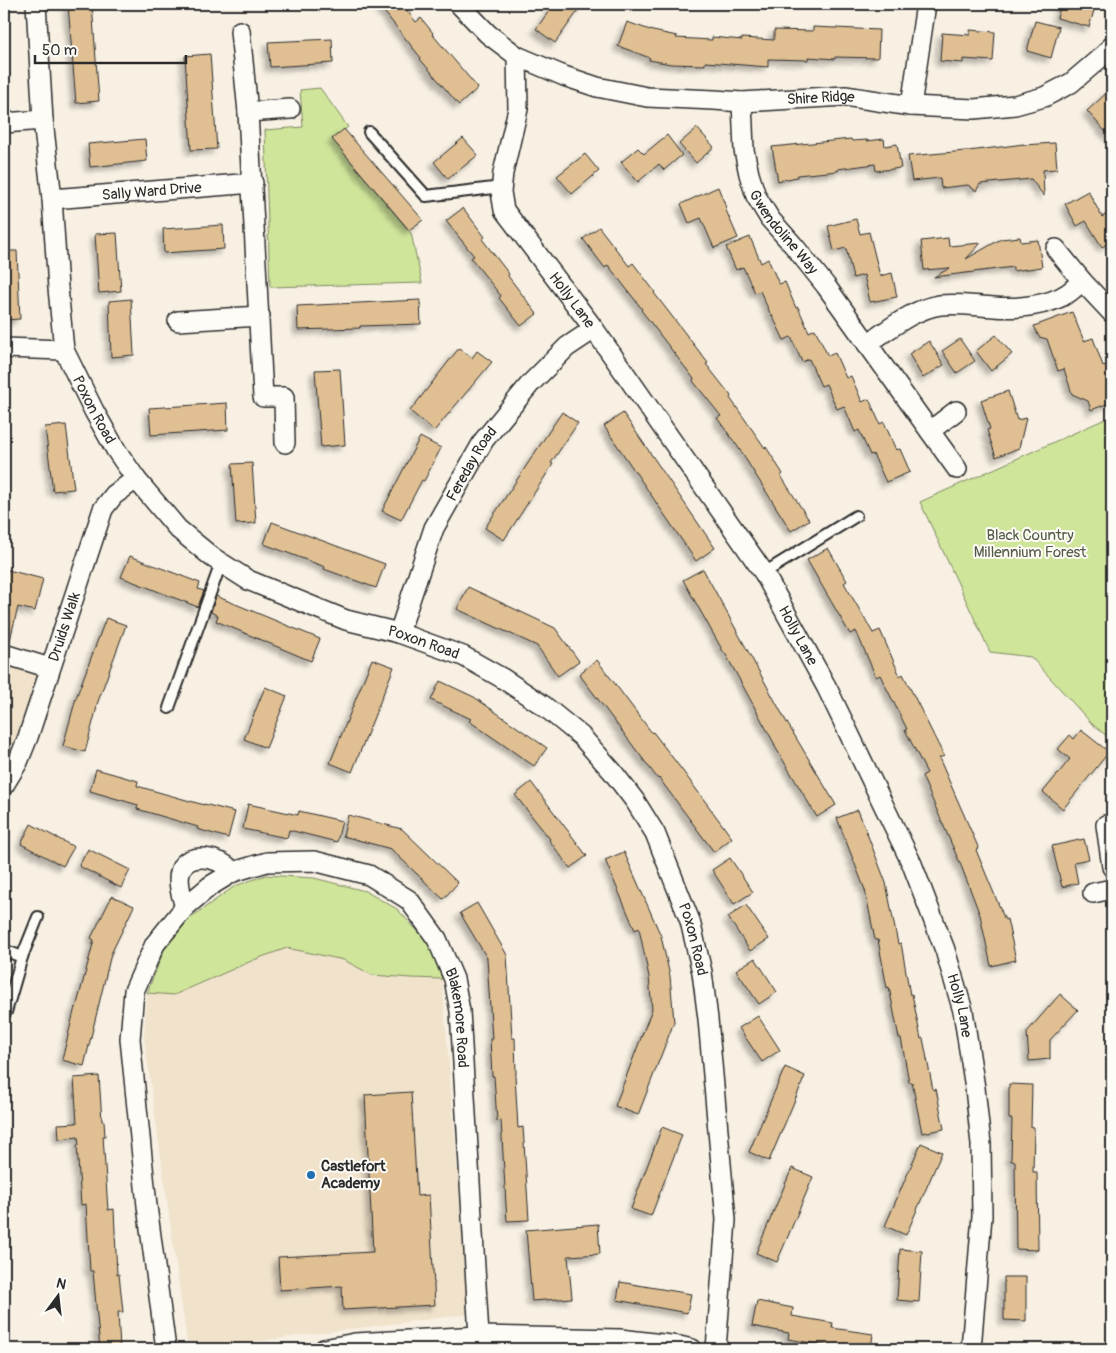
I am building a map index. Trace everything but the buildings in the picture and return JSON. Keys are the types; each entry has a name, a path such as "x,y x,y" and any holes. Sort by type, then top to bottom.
{"street":[{"name":"Poxon Road","path":"36,4 43,120 52,199 64,350 94,411 116,450 136,479 178,529 248,580 346,620 399,633 463,656 502,678 544,706 581,736 612,771 635,801 654,833 690,921 702,972 708,1019 726,1220 716,1349"},
{"path":"459,4 488,34 517,56"},
{"path":"912,106 926,4"},
{"path":"240,31 253,183 264,397 284,397 285,443"},
{"name":"Shire Ridge","path":"517,56 564,76 597,87 647,97 742,102 845,96 912,106 974,109 1015,105 1044,97 1071,83 1110,53"},
{"name":"Holly Lane","path":"517,56 518,109 502,173 504,210 594,329 764,573 827,688 912,864 946,950 963,1011 975,1088 981,1144 982,1216 971,1349"},
{"name":"Gwendoline Way","path":"742,102 744,150 749,174 756,196 770,220 826,286 957,468"},
{"path":"248,112 290,108"},
{"path":"4,123 43,120"},
{"name":"Sally Ward Drive","path":"52,199 253,183"},
{"path":"1056,249 1082,281 1112,313"},
{"path":"867,344 912,314 923,309 940,305 966,304 996,307 1029,306 1053,300 1067,294 1082,281"},
{"path":"178,321 260,316"},
{"name":"Fereday Road","path":"399,633 434,528 484,440 530,384 567,347 594,329"},
{"path":"4,348 64,350"},
{"path":"930,432 956,411"},
{"name":"Druids Walk","path":"4,785 18,762 28,737 103,509 114,495 136,479"},
{"path":"4,654 50,668"},
{"path":"1106,825 1112,867"},
{"path":"185,907 179,884 179,873 189,860 201,858 217,860 233,872"},
{"name":"Blakemore Road","path":"166,1349 147,1206 130,1039 134,991 155,944 185,907 210,886 233,872 267,862 314,862 369,875 409,900 437,939 454,978 460,1011 480,1336"},
{"path":"1093,894 1112,889"},
{"path":"324,1349 480,1336 620,1339 692,1349"}],"lane":[{"path":"369,132 426,196 502,187"},
{"path":"764,573 856,516"},
{"path":"169,708 221,562"},
{"path":"6,1012 22,956 38,917"},
{"path":"4,950 22,956"}],"shaded area":[{"path":"4,661 41,671 31,715 4,772"},
{"name":"Castlefort Academy","path":"266,875 314,878 365,891 397,909 429,943 442,979 469,1314 205,1349 188,1349 144,1036 147,993 164,950 190,918 235,886"}],"green space":[{"path":"320,88 348,127 332,139 411,233 422,283 270,287 265,130 303,127 300,90"},
{"name":"Black Country Millennium Forest","path":"1112,416 1112,740 1093,725 1031,657 990,652 920,502"},
{"path":"266,875 314,878 365,891 397,909 429,943 442,979 372,975 344,960 287,948 256,959 174,995 147,993 164,950 190,918 235,886"}],"place":[{"name":"Castlefort Academy","path":"311,1175"}]}
